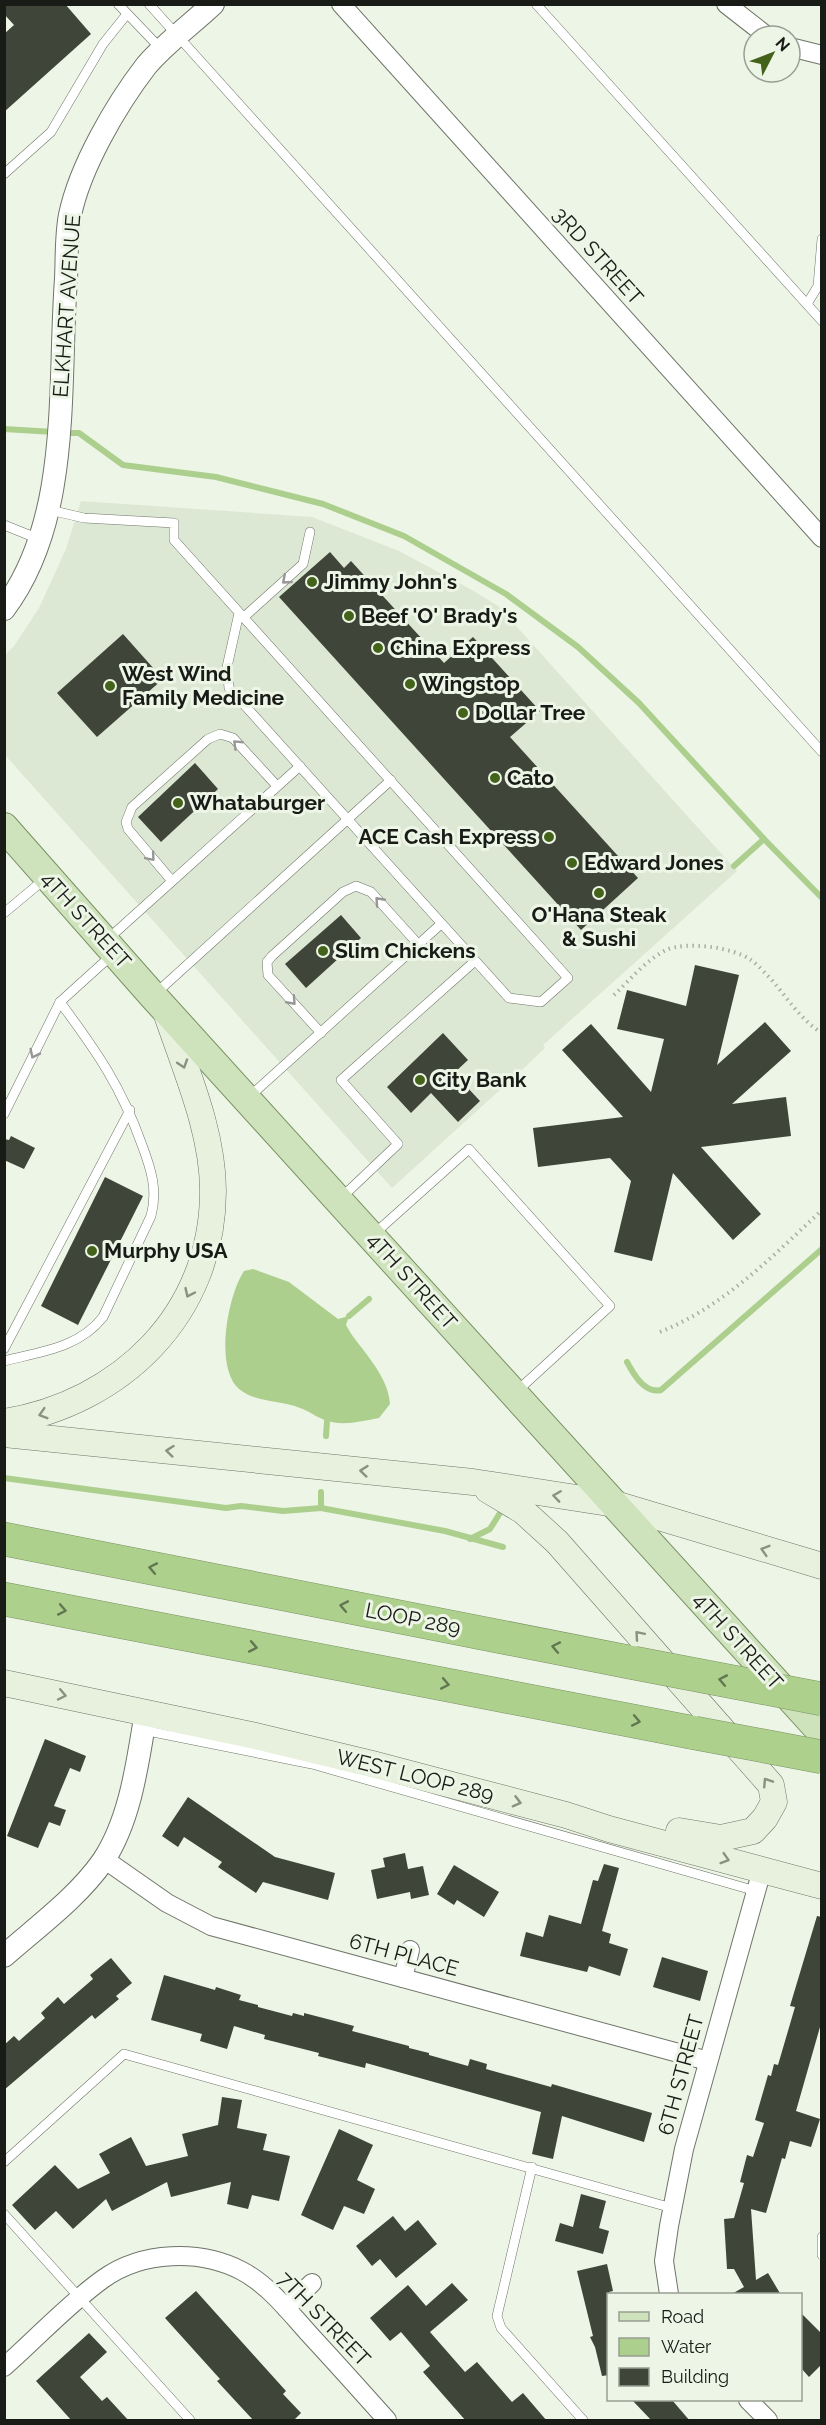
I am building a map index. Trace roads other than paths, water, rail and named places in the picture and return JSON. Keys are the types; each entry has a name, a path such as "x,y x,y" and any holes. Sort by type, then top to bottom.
{"highway":[{"name":"LOOP 289","path":"4,1539 822,1699"},
{"path":"4,1599 822,1756"}],"main road":[{"name":"4TH STREET","path":"4,827 159,1002 822,1733"},
{"path":"4,1422 42,1414 65,1406 87,1396 129,1368 171,1325 183,1307 200,1267 208,1242 211,1219 213,1191 211,1165 201,1118 159,1002"},
{"path":"4,1434 473,1482 615,1504 822,1566"},
{"path":"473,1482 523,1511 558,1542 771,1785 774,1802 765,1818 753,1831 720,1838 566,1815"},
{"name":"WEST LOOP 289","path":"4,1683 144,1721 339,1756 566,1815 759,1881 822,1886"}],"street":[{"name":"ELKHART AVENUE","path":"4,609 26,572 41,540 50,510 60,405 70,216 84,171 119,107 147,65 213,4"},
{"name":"3RD STREET","path":"341,4 822,538"},
{"path":"726,4 752,24"},
{"path":"802,50 822,55"},
{"path":"4,1956 74,1894 104,1859 117,1833 129,1798 144,1721"},
{"name":"6TH PLACE","path":"104,1859 167,1903 211,1926 708,2061"},
{"name":"6TH STREET","path":"669,2293 664,2261 684,2149 759,1881"},
{"path":"403,1978 410,1950"},
{"name":"7TH STREET","path":"4,2367 104,2278 135,2263 162,2257 190,2256 242,2271 270,2291 387,2421"},
{"path":"286,2308 312,2283"},
{"path":"749,2401 768,2421"}],"lane":[{"path":"118,4 127,14 170,44 822,752"},
{"path":"149,4 170,44"},
{"path":"536,4 822,321"},
{"path":"4,174 51,132 103,44 127,14"},
{"path":"807,304 818,286 822,239"},
{"path":"50,510 84,518 174,523 174,540 242,615 391,780 568,978 541,1002 508,998 232,692 228,684 228,667 242,615 303,564 310,532"},
{"path":"4,525 41,540"},
{"path":"172,881 128,829 126,822 132,807 208,739 220,734 233,738 277,786"},
{"path":"4,1114 60,1002 172,881 300,766"},
{"path":"159,1002 391,780"},
{"path":"4,913 48,876"},
{"path":"321,1033 268,975 267,962 272,956 343,892 356,886 371,892 418,944"},
{"path":"247,1099 441,924"},
{"path":"339,1200 398,1144 341,1080 475,961"},
{"path":"4,1361 66,1345 93,1329 103,1317 152,1216 155,1203 155,1186 151,1170 130,1110 99,1053 60,1002"},
{"path":"4,1349 130,1110"},
{"path":"372,1236 469,1149 610,1306 515,1394"},
{"path":"144,1721 759,1881"},
{"path":"4,2162 124,2055 532,2167 672,2208"},
{"path":"532,2167 497,2316 501,2328 583,2421"},
{"path":"4,2214 190,2421"},
{"path":"822,2237 822,2255"}],"water":[{"path":"253,1269 289,1282 338,1319 349,1316 346,1325 380,1375 388,1394 390,1404 379,1418 352,1423 332,1422 293,1405 253,1397 239,1389 231,1379 227,1365 226,1331 238,1282 244,1271"}],"waterway":[{"path":"4,429 54,432"},
{"path":"64,433 79,433 123,465 216,477 323,504 404,536 506,594 578,647 639,703 764,839 822,898"},
{"path":"734,866 764,839"},
{"path":"627,1362 645,1386 661,1390 822,1249"},
{"path":"349,1316 369,1299"},
{"path":"326,1436 327,1421"},
{"path":"4,1478 226,1508 241,1506 283,1511 321,1508 321,1492"},
{"path":"321,1508 445,1531 503,1547"},
{"path":"470,1539 490,1529 500,1513"}],"place":[{"name":"Jimmy John's","path":"312,582"},
{"name":"Beef 'O' Brady's","path":"349,616"},
{"name":"China Express","path":"378,648"},
{"name":"Wingstop","path":"410,684"},
{"name":"West Wind Family Medicine","path":"110,686"},
{"name":"Dollar Tree","path":"463,713"},
{"name":"Cato","path":"495,778"},
{"name":"Whataburger","path":"178,803"},
{"name":"ACE Cash Express","path":"549,837"},
{"name":"Edward Jones","path":"572,863"},
{"name":"O'Hana Steak & Sushi","path":"599,893"},
{"name":"Slim Chickens","path":"323,951"},
{"name":"City Bank","path":"420,1080"},
{"name":"Murphy USA","path":"92,1251"}]}
